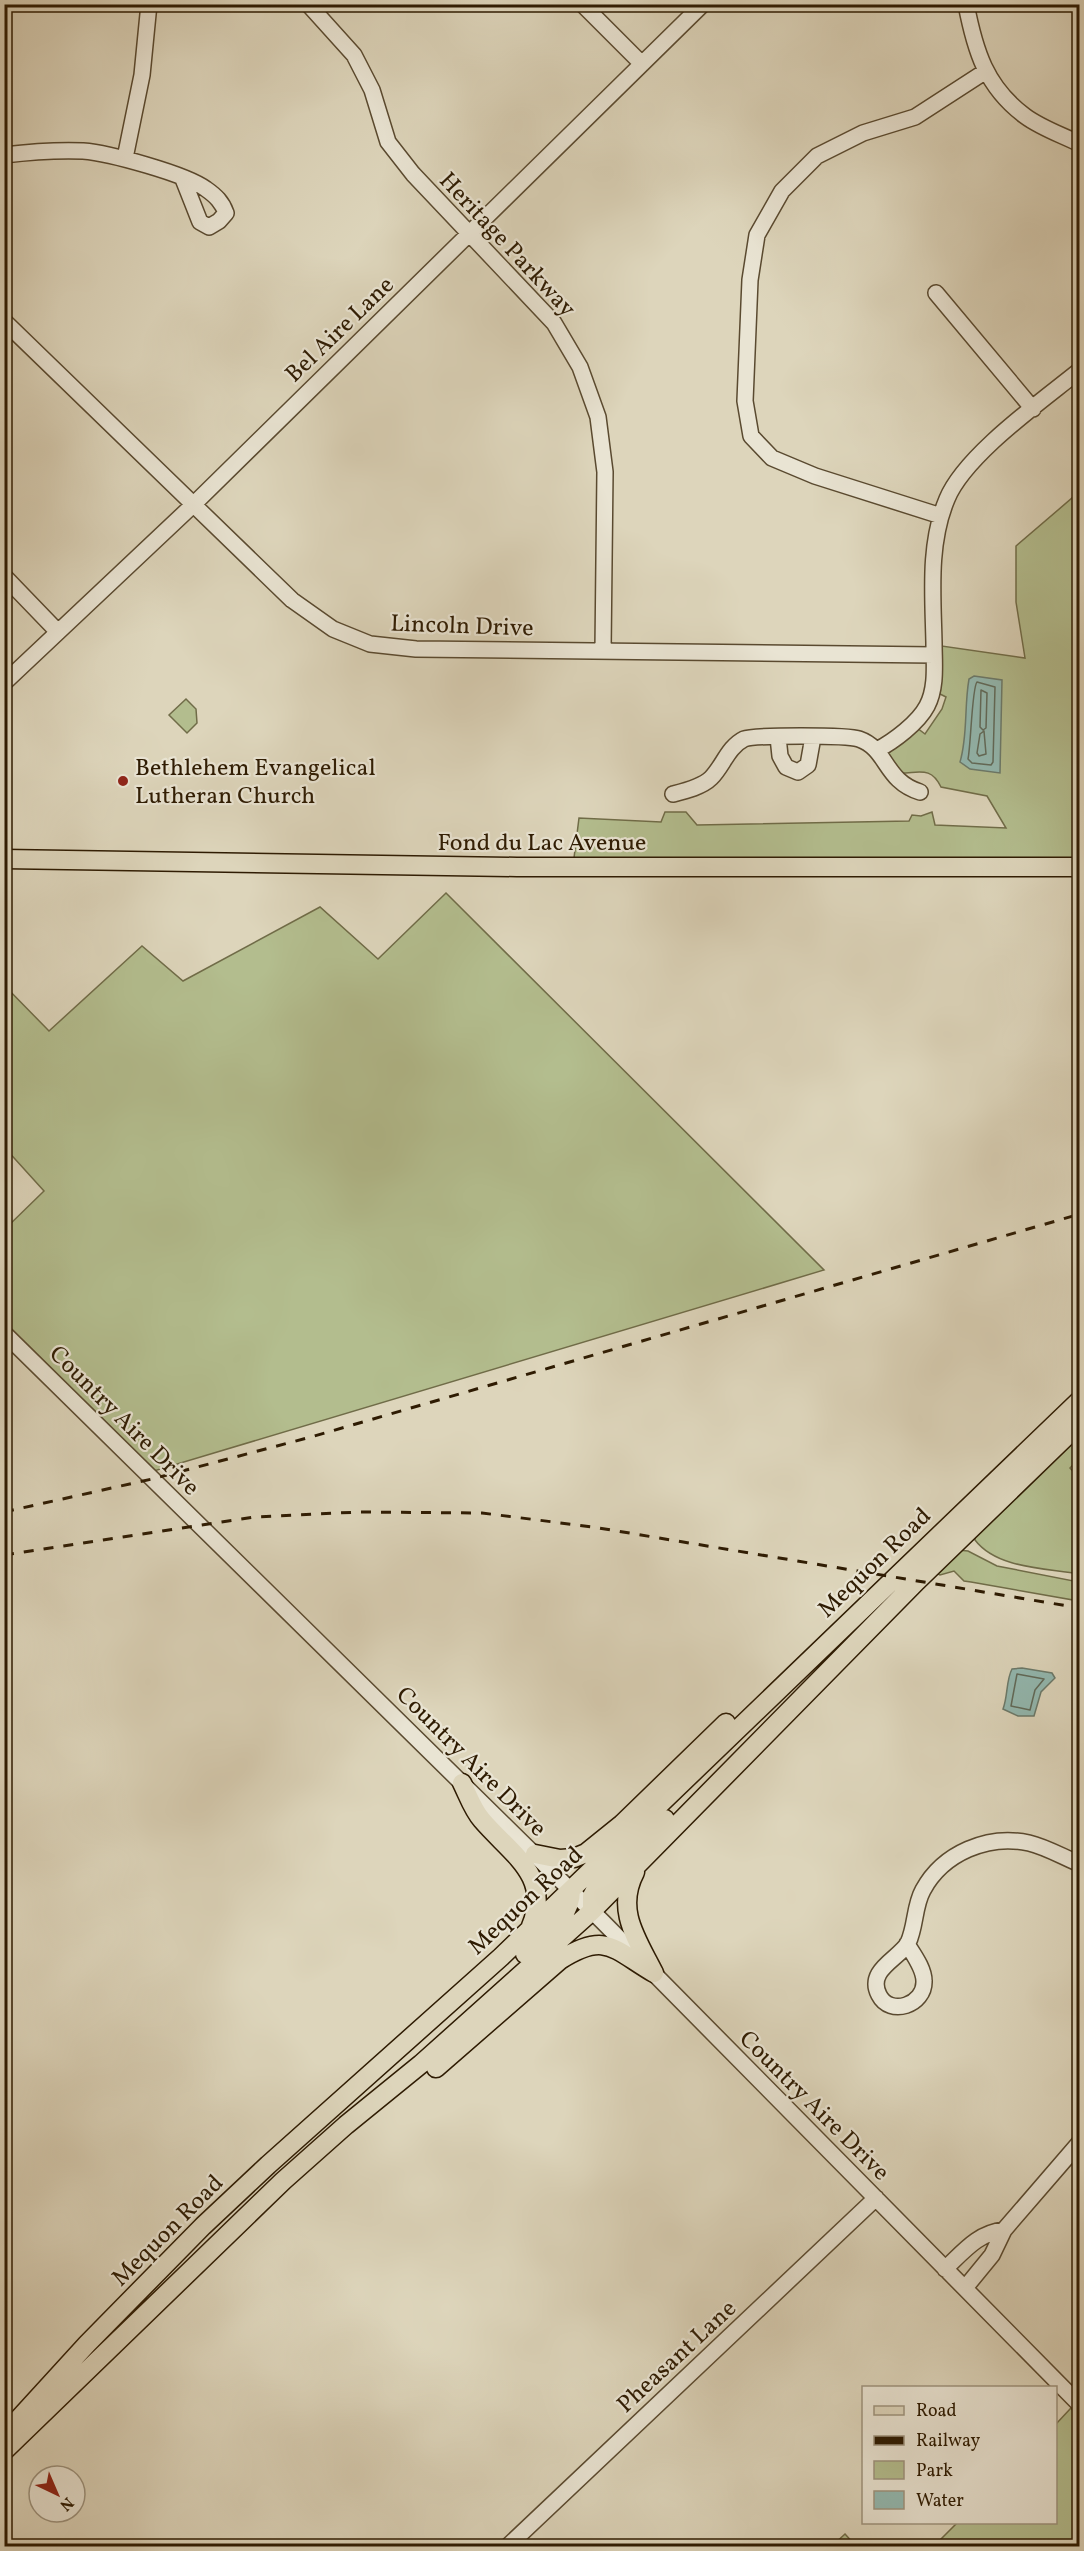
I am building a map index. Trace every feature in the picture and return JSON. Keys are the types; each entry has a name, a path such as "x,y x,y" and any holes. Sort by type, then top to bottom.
{"main road":[{"name":"Fond du Lac Avenue","path":"4,859 517,867 1080,867"},
{"name":"Mequon Road","path":"4,2435 87,2344 212,2218 529,1930 1080,1400"},
{"name":"Mequon Road","path":"4,2451 284,2181 592,1911 917,1581 1080,1423"},
{"path":"535,1854 560,1859 574,1858 586,1853 622,1824 728,1722 771,1685 795,1673"},
{"path":"592,1911 592,1896 598,1885 688,1797 766,1701"},
{"path":"462,1783 480,1818 529,1870 536,1885 538,1906 529,1930"},
{"path":"641,1861 629,1883 625,1907 627,1920 654,1973"},
{"path":"391,2089 414,2059 563,1918 570,1906 571,1890"},
{"path":"353,2119 378,2109 430,2073 560,1960 577,1949 603,1944 654,1973"}],"street":[{"path":"125,158 142,75 149,4"},
{"name":"Heritage Parkway","path":"308,4 354,55 372,90 388,142 412,174 554,322 580,367 598,417 604,472 603,650"},
{"path":"582,4 642,64"},
{"name":"Bel Aire Lane","path":"4,683 194,504 703,4"},
{"path":"966,4 974,46 993,86 1026,117 1080,144"},
{"path":"941,516 815,476 772,458 751,436 745,401 750,280 757,235 782,191 817,156 863,133 915,117 986,70"},
{"path":"4,155 83,152 125,158 183,179"},
{"path":"936,293 1033,409"},
{"name":"Lincoln Drive","path":"4,321 292,600 333,629 370,644 417,649 934,655"},
{"path":"877,750 892,741 927,707 933,688 933,572 937,529 948,497 972,463 1080,370"},
{"path":"4,576 58,632"},
{"path":"778,737 780,756 786,767 798,772 808,765 813,737"},
{"path":"673,794 712,778 730,752 744,739 778,737 860,739 877,750 902,785 920,792"},
{"name":"Country Aire Drive","path":"4,1333 535,1854 1080,2405"},
{"path":"907,1944 922,1890 938,1870 964,1850 1000,1841 1029,1844 1080,1864"},
{"path":"965,2288 993,2255 1004,2230 1080,2142"},
{"name":"Pheasant Lane","path":"508,2547 876,2198"},
{"path":"945,2269 978,2238 989,2232 1004,2230"}],"green space":[{"path":"1079,492 1079,858 1053,862 574,858 579,818 661,822 665,812 686,812 697,825 909,821 912,815 921,816 932,812 935,825 1006,828 987,796 941,787 929,773 901,773 888,756 891,749 917,728 925,734 942,709 946,697 938,693 942,646 1025,658 1016,602 1016,546"},
{"path":"186,699 196,709 197,723 187,733 169,715"},
{"path":"446,893 824,1270 154,1471 5,1323 5,1229 44,1191 5,1148 4,985 49,1031 142,946 183,981 320,907 378,959"},
{"path":"1076,1437 1079,1438 1079,1459 1070,1468 1079,1478 1079,1492 1075,1497 1079,1502 1079,1574 1023,1566 996,1557 984,1550 975,1540 975,1535"},
{"path":"958,1550 968,1551 997,1566 1079,1582 1079,1601 964,1581 954,1571 940,1575 934,1572"},
{"path":"1071,2408 1079,2420 1079,2546 934,2546 956,2524 1057,2524 1057,2423"},
{"path":"845,2534 856,2546 832,2546"}],"water":[{"path":"974,676 1002,680 1000,773 970,769 960,762 964,742 969,679"},
{"path":"1022,1668 1052,1673 1055,1678 1041,1692 1034,1716 1018,1716 1003,1709 1012,1669"}],"railway":[{"path":"4,1512 152,1479 311,1437 1080,1214"},
{"path":"4,1555 255,1517 359,1512 482,1513 593,1527 1080,1608"}],"place":[{"name":"Bethlehem Evangelical Lutheran Church","path":"123,781"}]}
